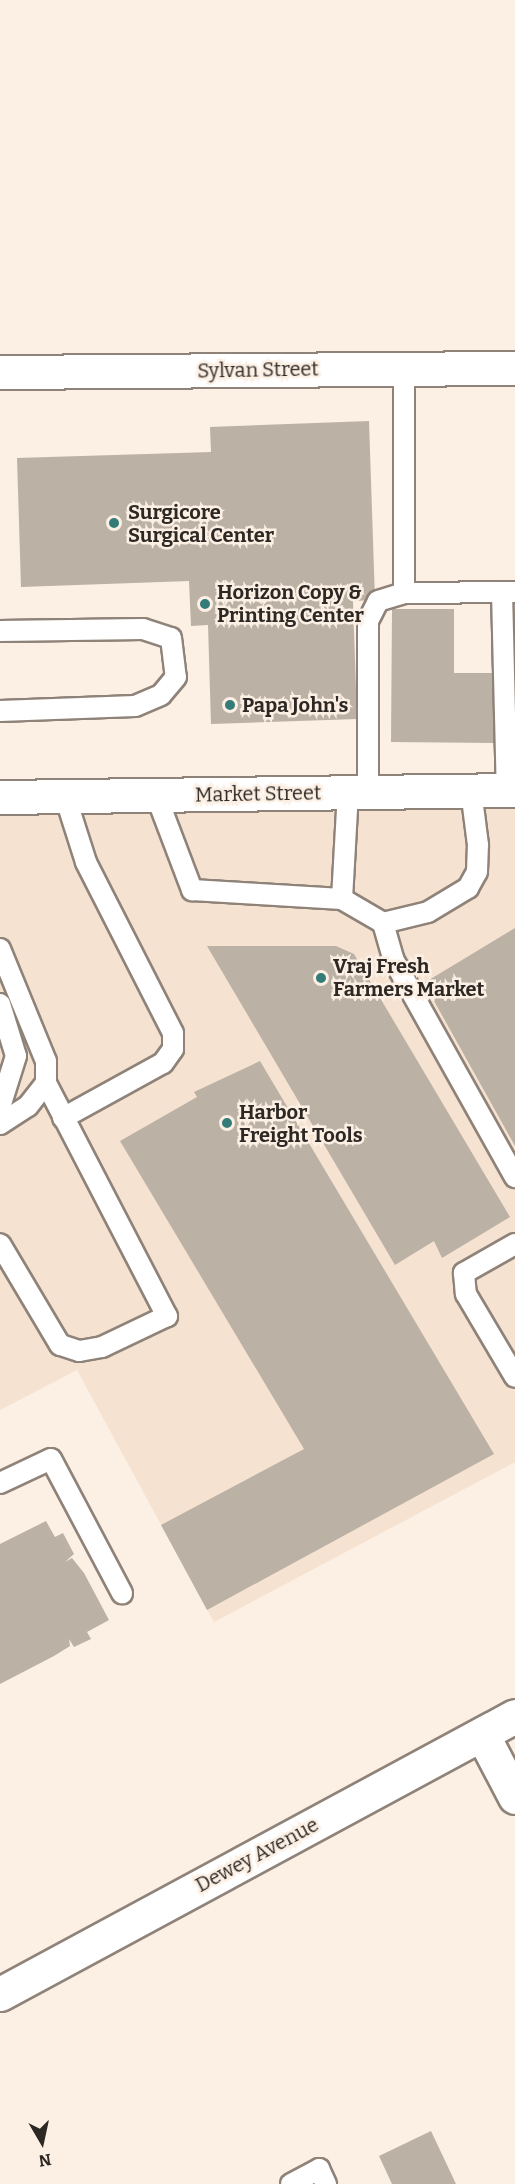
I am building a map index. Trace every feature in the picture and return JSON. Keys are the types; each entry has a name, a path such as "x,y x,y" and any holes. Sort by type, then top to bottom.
{"street":[{"name":"Sylvan Street","path":"0,372 515,368"},
{"name":"Market Street","path":"0,797 511,790"},
{"name":"Dewey Avenue","path":"0,1994 515,1716"},
{"path":"482,1734 515,1797"}],"lane":[{"path":"404,369 404,593"},
{"path":"342,899 358,793 368,621 378,601 404,593 508,592 511,790"},
{"path":"0,631 143,629 171,638 176,677 161,696 135,706 0,711"},
{"path":"156,795 192,890 342,899 383,923 428,912 468,888 477,872 478,854 471,790"},
{"path":"63,1118 163,1063 173,1041 86,862 65,796"},
{"path":"383,923 393,959 515,1177"},
{"path":"0,949 46,1061 46,1083 167,1316 102,1347 79,1351 60,1345 0,1244"},
{"path":"0,1004 16,1056 0,1107"},
{"path":"0,1124 28,1106 46,1083"},
{"path":"515,1244 464,1273 466,1294 515,1377"},
{"path":"0,1483 51,1459 122,1593"},
{"path":"291,2184 319,2169 326,2184"}],"shaded area":[{"path":"515,806 515,1462 214,1622 77,1370 0,1410 0,813"}],"building":[{"path":"369,421 375,600 353,601 357,719 211,724 208,625 191,626 189,581 21,587 17,458 211,452 210,427"},
{"path":"392,609 454,609 454,673 497,673 497,743 391,742"},
{"path":"515,928 515,1146 424,983"},
{"path":"207,946 336,946 354,954 510,1217 442,1258 434,1241 395,1265"},
{"path":"260,1061 494,1454 207,1610 161,1525 304,1449 120,1141 197,1097 194,1092"},
{"path":"46,1521 55,1537 63,1533 74,1554 65,1562 72,1558 84,1573 109,1620 87,1632 91,1639 74,1647 69,1639 70,1646 0,1684 0,1544"},
{"path":"431,2131 456,2184 392,2184 379,2156"}],"place":[{"name":"Surgicore Surgical Center","path":"114,523"},
{"name":"Horizon Copy & Printing Center","path":"205,604"},
{"name":"Papa John's","path":"230,705"},
{"name":"Vraj Fresh Farmers Market","path":"321,978"},
{"name":"Harbor Freight Tools","path":"227,1123"}]}
